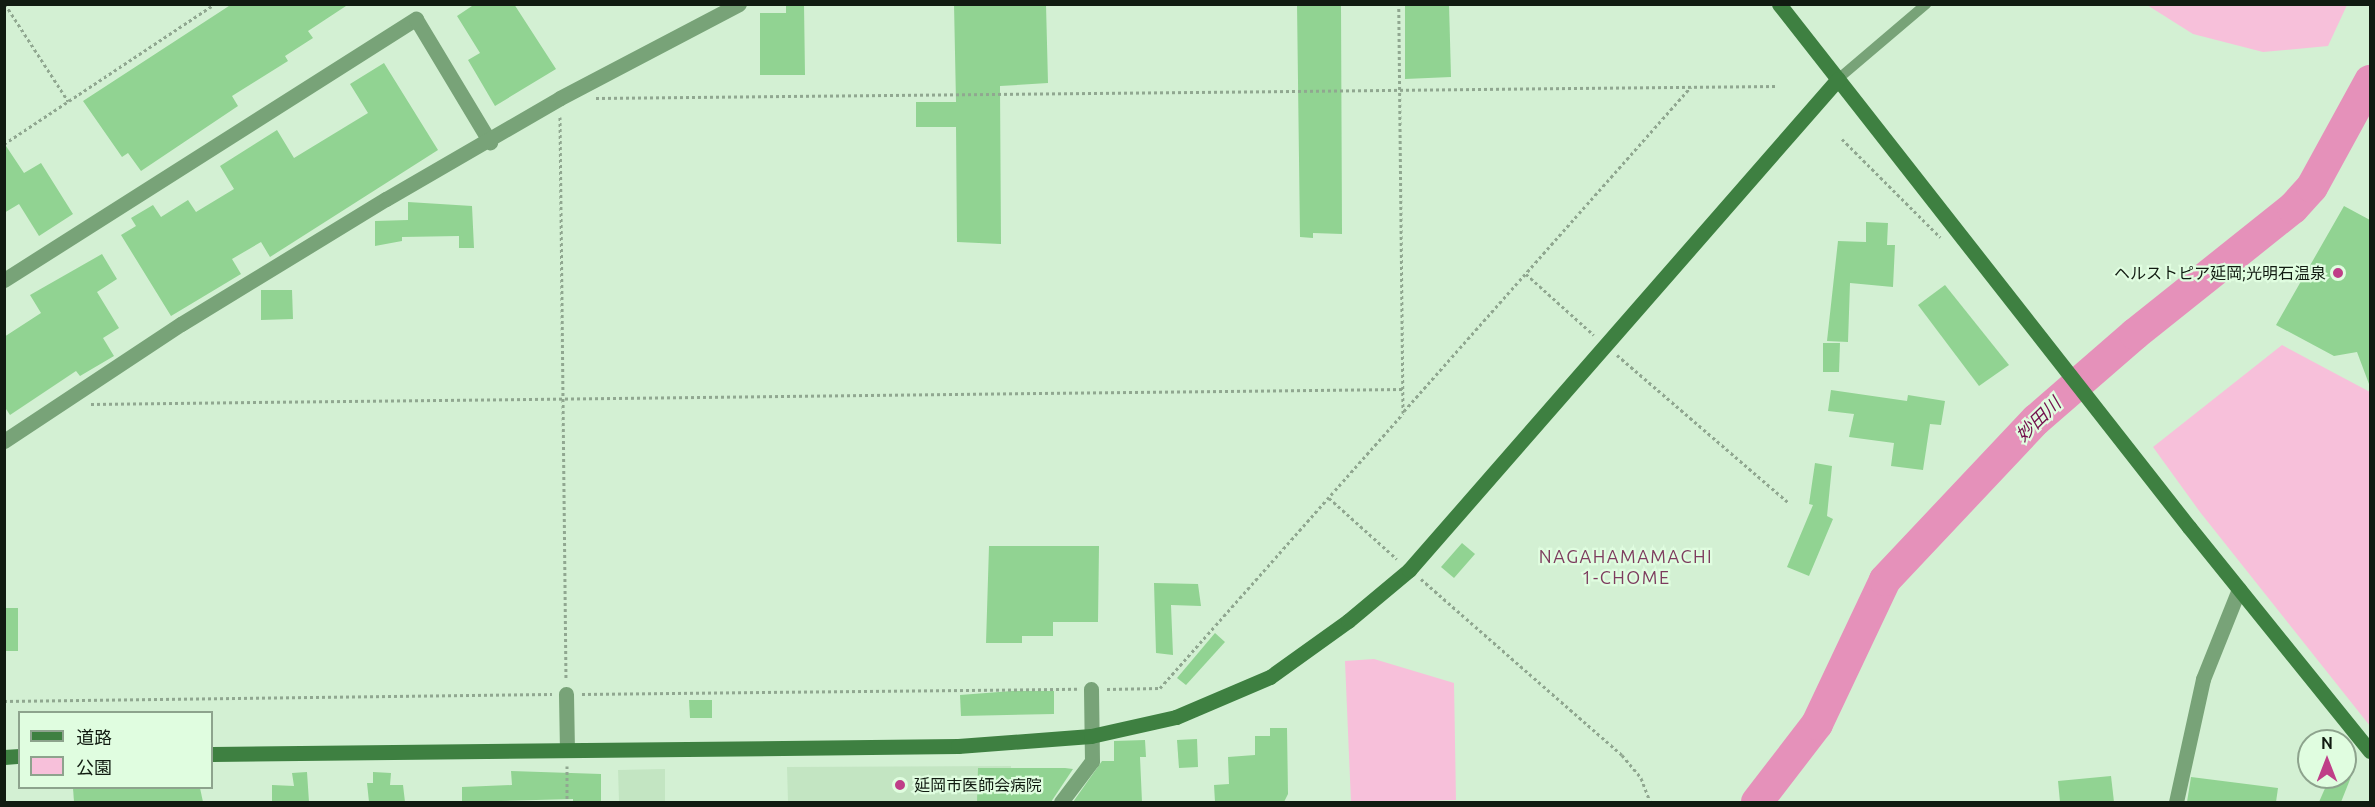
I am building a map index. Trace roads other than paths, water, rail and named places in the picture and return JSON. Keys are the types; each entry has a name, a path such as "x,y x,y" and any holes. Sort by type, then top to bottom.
{"street":[{"path":"4,441 191,318 386,199 490,142 560,98 739,4"},
{"path":"1779,4 2239,589 2370,751"},
{"path":"4,280 416,19 490,142"},
{"path":"213,754 958,746 1091,736 1176,717 1270,677 1348,621 1409,570 1838,79"},
{"path":"2176,802 2203,679 2239,589"},
{"path":"1061,802 1092,761 1091,689"},
{"path":"566,694 567,749"}],"lane":[{"path":"1838,79 1926,4"}],"waterway":[{"name":"妙田川","path":"1757,802 1817,724 1885,580 2036,420 2135,334 2293,208 2312,187 2370,81"}],"place":[{"name":"ヘルストピア延岡;光明石温泉","path":"2338,273"},
{"name":"延岡市医師会病院","path":"900,785"}],"district":[{"name":"NAGAHAMAMACHI 1-CHOME","path":"1626,567"}]}
